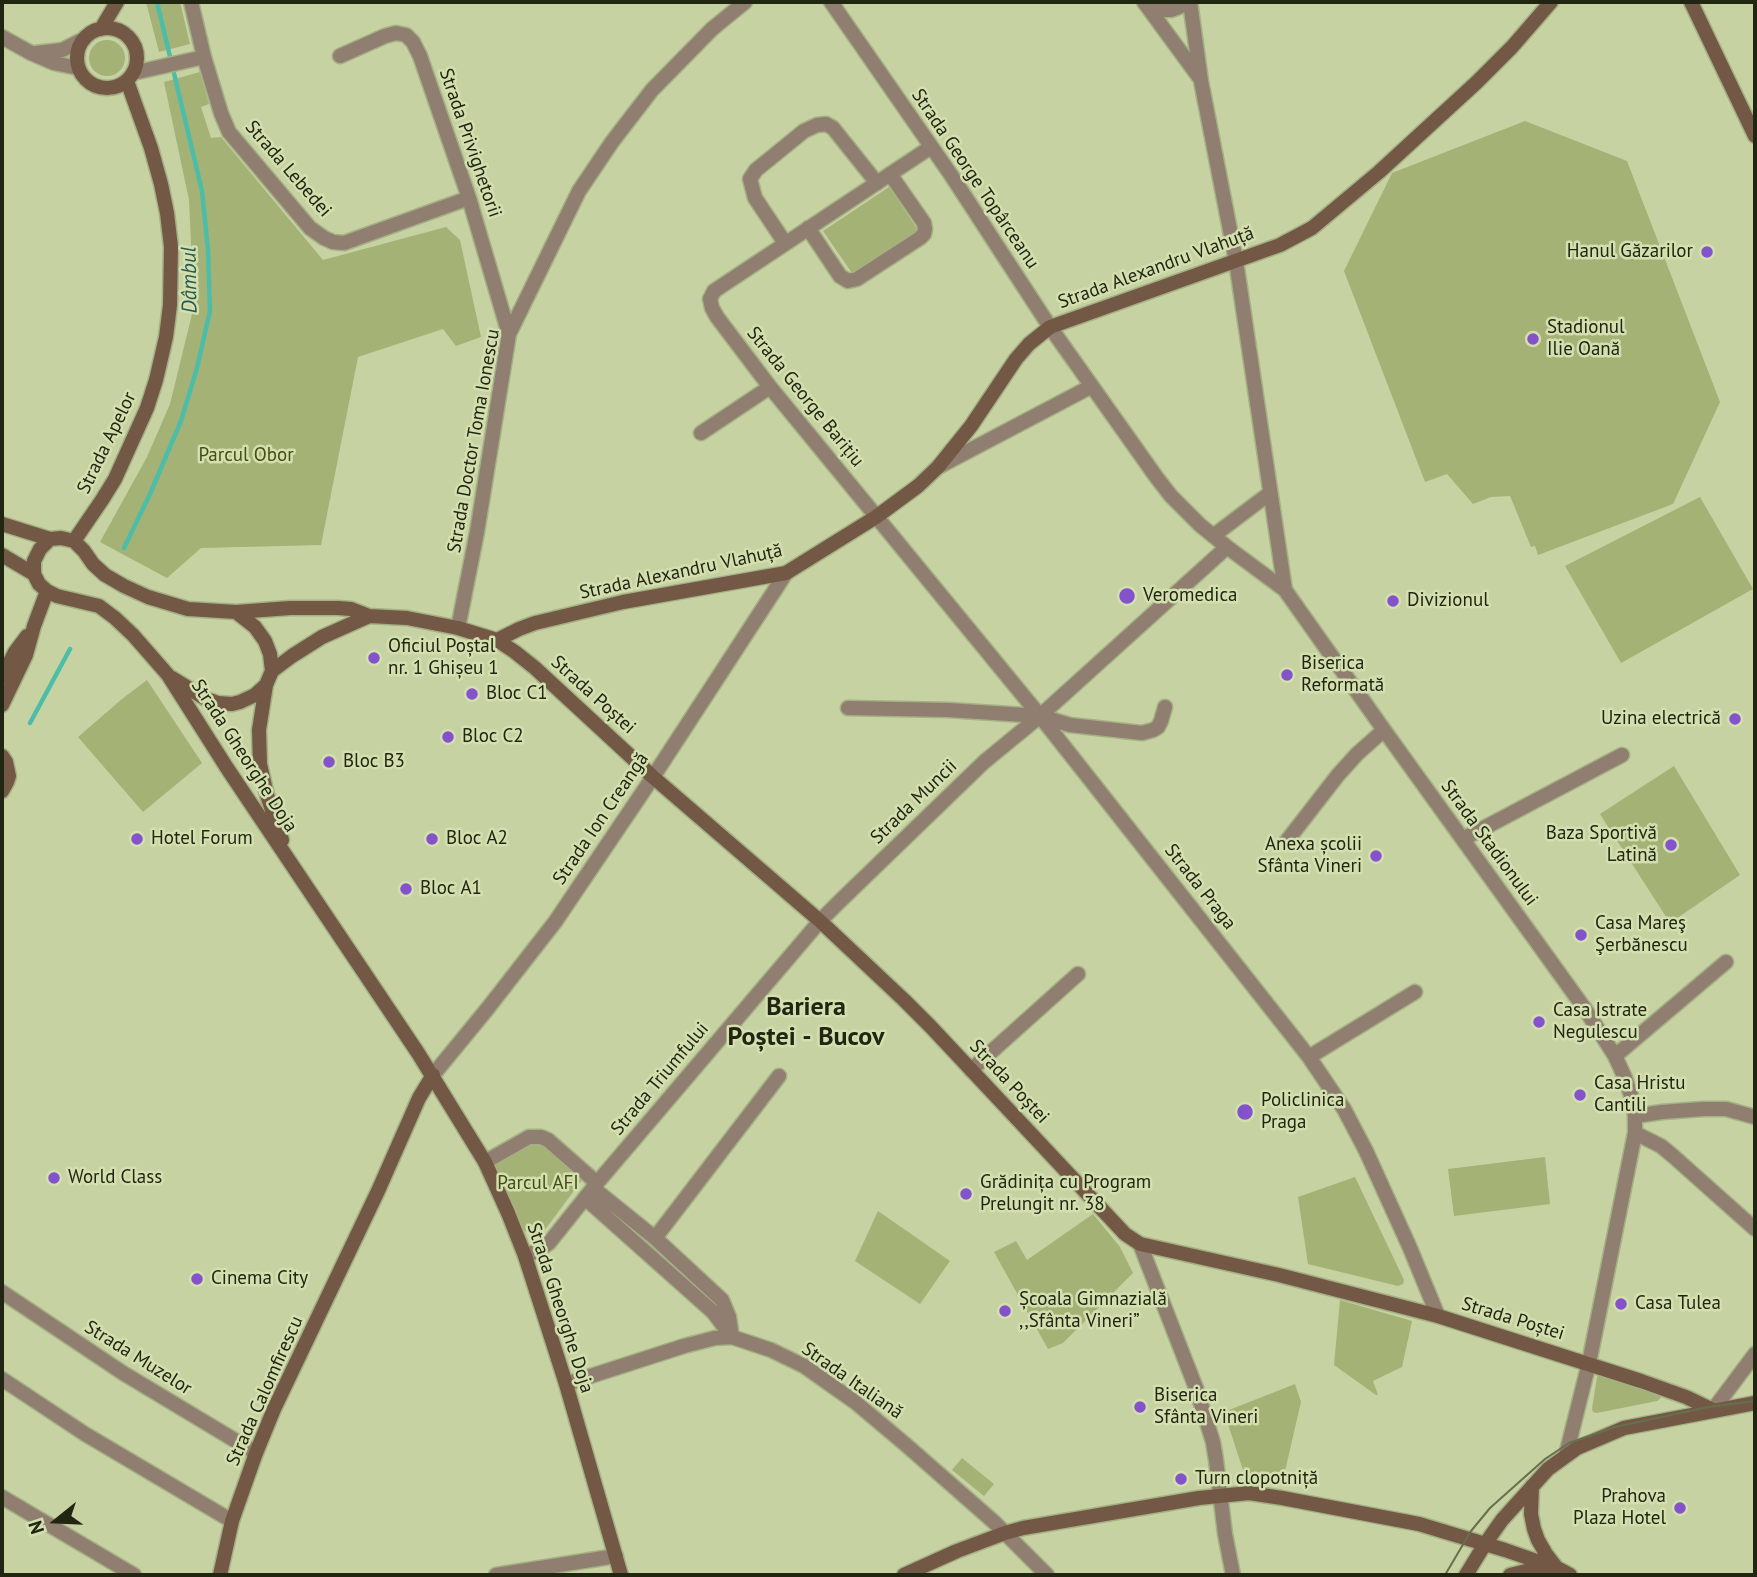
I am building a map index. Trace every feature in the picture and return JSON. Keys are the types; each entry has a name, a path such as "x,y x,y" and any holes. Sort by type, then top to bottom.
{"main road":[{"path":"101,29 117,2"},
{"path":"117,2 121,32"},
{"name":"Strada Alexandru Vlahuță","path":"497,640 535,623 623,602 786,573 876,517 918,486 938,467 971,426 1016,359 1050,327 1280,245 1304,233 1388,163 1477,82 1551,2"},
{"path":"1691,2 1755,135"},
{"path":"101,29 121,32 129,38 136,55 136,64 130,77 119,86 110,88 88,82 78,68 77,58 84,39 101,29"},
{"name":"Strada Apelor","path":"74,541 102,500 132,443 156,380 166,337 171,276 167,213 130,77"},
{"path":"110,88 138,109"},
{"path":"2,524 50,539 74,541"},
{"path":"2,705 26,655 47,591 39,584 34,574 34,561 40,549 50,539"},
{"name":"Strada Poștei","path":"74,541 93,565 105,575 136,592 188,609 236,612 338,607 369,616 407,618 458,628 497,640 534,668 904,1000 1125,1234 1140,1244 1279,1275 1438,1316 1589,1363 1686,1397 1713,1410"},
{"path":"2,555 34,574"},
{"name":"Strada Gheorghe Doja","path":"47,591 66,599 99,606 133,635 168,675 227,768 433,1075 485,1162 525,1255 566,1384 621,1575"},
{"path":"236,612 255,627 265,641 272,671"},
{"name":"Strada Poștei","path":"272,671 322,637 369,616"},
{"path":"2,677 15,652 34,626"},
{"name":"Strada Gheorghe Doja","path":"272,671 266,685 259,730 260,764 267,795 288,858"},
{"name":"Strada Gheorghe Doja","path":"168,675 206,699 218,703 240,702 255,695 266,685"},
{"path":"2,756 9,776 2,791"},
{"name":"Strada Calomfirescu","path":"220,1575 232,1521 274,1409 379,1191 419,1098 433,1075"},
{"path":"1466,1575 1502,1520 1548,1469 1566,1455 1591,1441 1624,1428 1755,1403"},
{"path":"1532,1486 1531,1514 1534,1529 1546,1554 1563,1572"},
{"path":"904,1575 1005,1533 1220,1495 1249,1493 1397,1519 1485,1544 1563,1572"},
{"path":"1510,1575 1538,1568 1563,1572"}],"street":[{"name":"Strada Lebedei","path":"191,2 201,58 229,132 310,228 324,238 344,243 468,198"},
{"name":"Strada Doctor Toma Ionescu","path":"458,628 509,334 579,191 612,142 652,90 712,29 745,2"},
{"name":"Strada George Topârceanu","path":"831,2 1050,327 1171,496 1227,548 1285,590"},
{"path":"1147,6 1171,10 1188,2"},
{"name":"Strada Stadionului","path":"1188,2 1236,261 1285,590 1585,1009 1615,1056 1629,1088 1635,1116 1635,1132 1589,1363 1566,1455"},
{"path":"1147,6 1201,80"},
{"name":"Strada Privighetorii","path":"340,56 396,33 406,35 412,42 420,56 468,198 509,334"},
{"path":"2,37 60,65 78,68"},
{"path":"31,53 62,50 84,39"},
{"path":"130,77 154,68 201,58"},
{"path":"877,183 834,128 825,124 804,131 756,170 750,179 755,198 785,243 877,183 931,147"},
{"path":"808,228 840,276 848,281 857,279 920,238 924,234 924,223 890,174"},
{"name":"Strada George Barițiu","path":"785,243 714,291 710,299 712,308 770,387 876,517"},
{"path":"938,467 1091,386"},
{"path":"701,433 770,387"},
{"path":"1213,536 1270,493"},
{"name":"Strada Praga","path":"876,517 1040,716 1309,1057 1344,1110 1366,1151 1438,1316"},
{"name":"Strada Muncii","path":"820,922 984,762 1040,716 1227,548"},
{"name":"Strada Ion Creangă","path":"433,1075 555,922 786,573"},
{"path":"848,708 948,710 1040,716 1070,725 1142,733 1158,727 1165,707"},
{"path":"1286,842 1338,775 1384,730"},
{"path":"1463,839 1622,755"},
{"name":"Strada Triumfului","path":"525,1255 549,1243 820,922"},
{"path":"1615,1056 1726,962"},
{"path":"971,1070 1078,974"},
{"path":"1309,1057 1415,992"},
{"path":"655,1238 779,1076"},
{"path":"1635,1116 1726,1109 1755,1117"},
{"path":"1635,1132 1674,1156 1755,1230"},
{"path":"485,1162 529,1137 548,1140 592,1190 713,1312 732,1337"},
{"path":"592,1190 655,1238 722,1300 729,1317 732,1337"},
{"path":"1140,1244 1206,1420 1216,1460 1233,1575"},
{"name":"Strada Muzelor","path":"2,1292 123,1373 256,1453"},
{"name":"Strada Italiană","path":"566,1384 715,1338 732,1337 771,1350 804,1366 855,1402 1005,1533 1047,1575"},
{"path":"1713,1410 1755,1354"},
{"path":"2,1379 85,1434 232,1521"},
{"path":"2,1497 134,1575"},
{"path":"496,1575 616,1556"}],"green space":[{"path":"146,2 180,2 190,44 159,52"},
{"path":"107,40 120,45 125,58 120,71 107,76 94,71 89,58 94,45"},
{"name":"Parcul Obor","path":"200,72 209,104 201,107 211,138 221,137 323,260 446,227 460,240 481,337 456,346 443,329 358,357 321,545 201,548 167,578 100,542 147,457 170,404 194,306 189,200 164,82"},
{"name":"Stadionul Ilie Oană","path":"1525,121 1627,161 1720,402 1673,504 1538,555 1535,546 1531,547 1510,496 1491,497 1473,504 1447,474 1425,482 1344,271 1392,173"},
{"path":"889,187 918,230 852,273 823,231"},
{"path":"1700,497 1753,589 1621,663 1565,566"},
{"path":"147,680 202,763 143,812 78,737"},
{"name":"Baza Sportivă Latină","path":"1674,766 1740,875 1670,923 1600,814"},
{"name":"Parcul AFI","path":"538,1143 582,1180 544,1231 534,1238 524,1230 492,1164 519,1147"},
{"path":"1545,1157 1550,1204 1454,1216 1448,1169"},
{"path":"1355,1177 1404,1280 1403,1284 1398,1286 1308,1264 1298,1197"},
{"path":"878,1211 950,1261 920,1304 855,1261"},
{"path":"1093,1214 1120,1247 1133,1273 1063,1343 1048,1349 994,1252 1016,1241 1027,1260"},
{"path":"1340,1300 1412,1321 1402,1367 1373,1381 1378,1395 1334,1365"},
{"path":"1599,1375 1659,1394 1661,1398 1657,1401 1593,1412"},
{"path":"1295,1384 1301,1402 1282,1484 1250,1477 1244,1473 1224,1412"},
{"path":"962,1458 994,1484 984,1496 952,1470"}],"waterway":[{"name":"Dâmbul","path":"124,548 181,421 210,311 202,191 157,2"},
{"name":"Dâmbul","path":"30,723 70,649"}],"tram line":[{"path":"1445,1575 1471,1531 1490,1508 1545,1459 1569,1443 1615,1427 1708,1407 1755,1401"}],"place":[{"name":"Hanul Găzarilor","path":"1707,252"},
{"name":"Stadionul Ilie Oană","path":"1533,339"},
{"name":"Veromedica","path":"1127,596"},
{"name":"Divizionul","path":"1393,601"},
{"name":"Oficiul Poștal nr. 1 Ghișeu 1","path":"374,658"},
{"name":"Biserica Reformată","path":"1287,675"},
{"name":"Bloc C1","path":"472,694"},
{"name":"Uzina electrică","path":"1735,719"},
{"name":"Bloc C2","path":"448,737"},
{"name":"Bloc B3","path":"329,762"},
{"name":"Hotel Forum","path":"137,839"},
{"name":"Bloc A2","path":"432,839"},
{"name":"Baza Sportivă Latină","path":"1671,845"},
{"name":"Anexa școlii Sfânta Vineri","path":"1376,856"},
{"name":"Bloc A1","path":"406,889"},
{"name":"Casa Mareş Şerbănescu","path":"1581,935"},
{"name":"Casa Istrate Negulescu","path":"1539,1022"},
{"name":"Casa Hristu Cantili","path":"1580,1095"},
{"name":"Policlinica Praga","path":"1245,1112"},
{"name":"World Class","path":"54,1178"},
{"name":"Grădinița cu Program Prelungit nr. 38","path":"966,1194"},
{"name":"Cinema City","path":"197,1279"},
{"name":"Casa Tulea","path":"1621,1304"},
{"name":"Școala Gimnazială ,,Sfânta Vineri”","path":"1005,1311"},
{"name":"Biserica Sfânta Vineri","path":"1140,1407"},
{"name":"Turn clopotniță","path":"1181,1479"},
{"name":"Prahova Plaza Hotel","path":"1680,1508"}],"district":[{"name":"Bariera Poștei - Bucov","path":"806,1023"}]}
